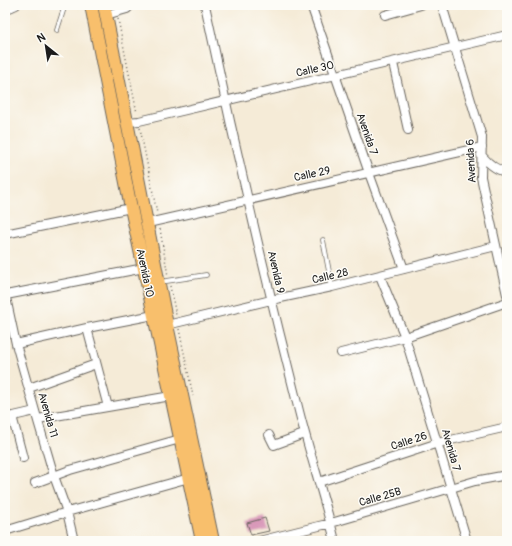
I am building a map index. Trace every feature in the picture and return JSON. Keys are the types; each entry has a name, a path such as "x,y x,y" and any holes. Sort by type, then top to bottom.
{"main road":[{"name":"Avenida 10","path":"91,5 131,208 202,541"},
{"name":"Avenida 10","path":"109,11 153,222 213,541"}],"street":[{"path":"5,10 16,5"},
{"path":"109,11 127,9 131,5"},
{"name":"Avenida 9","path":"205,5 225,102 271,300 304,434 335,541"},
{"name":"Avenida 7","path":"312,5 369,173 404,269"},
{"path":"385,15 421,5"},
{"name":"Avenida 6","path":"442,5 456,47 482,137 481,177 507,295"},
{"name":"Calle 30","path":"133,121 225,102 507,35"},
{"path":"392,63 408,130"},
{"path":"481,151 486,161 494,167 506,172"},
{"name":"Calle 29","path":"153,222 369,173 481,151"},
{"path":"5,234 131,208"},
{"name":"Calle 28","path":"173,324 271,300 380,276 496,246"},
{"path":"5,294 144,268"},
{"name":"Avenida 7","path":"380,276 405,337 467,541"},
{"name":"Avenida 11","path":"5,294 16,344 54,476 67,512 74,541"},
{"path":"341,353 405,337 507,302"},
{"path":"16,344 154,315"},
{"path":"87,328 108,407"},
{"path":"29,388 96,364"},
{"path":"23,458 9,417 108,407 171,396"},
{"name":"Calle 26","path":"319,482 438,443 507,427"},
{"path":"269,435 274,445 304,434"},
{"path":"35,483 70,470 180,439"},
{"name":"Calle 25B","path":"259,541 331,523 476,481 507,475"},
{"path":"5,532 67,512 188,478"}],"lane":[{"path":"57,30 65,5"},
{"path":"323,240 332,287"},
{"path":"164,281 206,275"}],"path":[{"path":"109,11 133,121 173,324 193,399"}],"building":[{"path":"265,518 269,531 251,535 247,523"}]}
